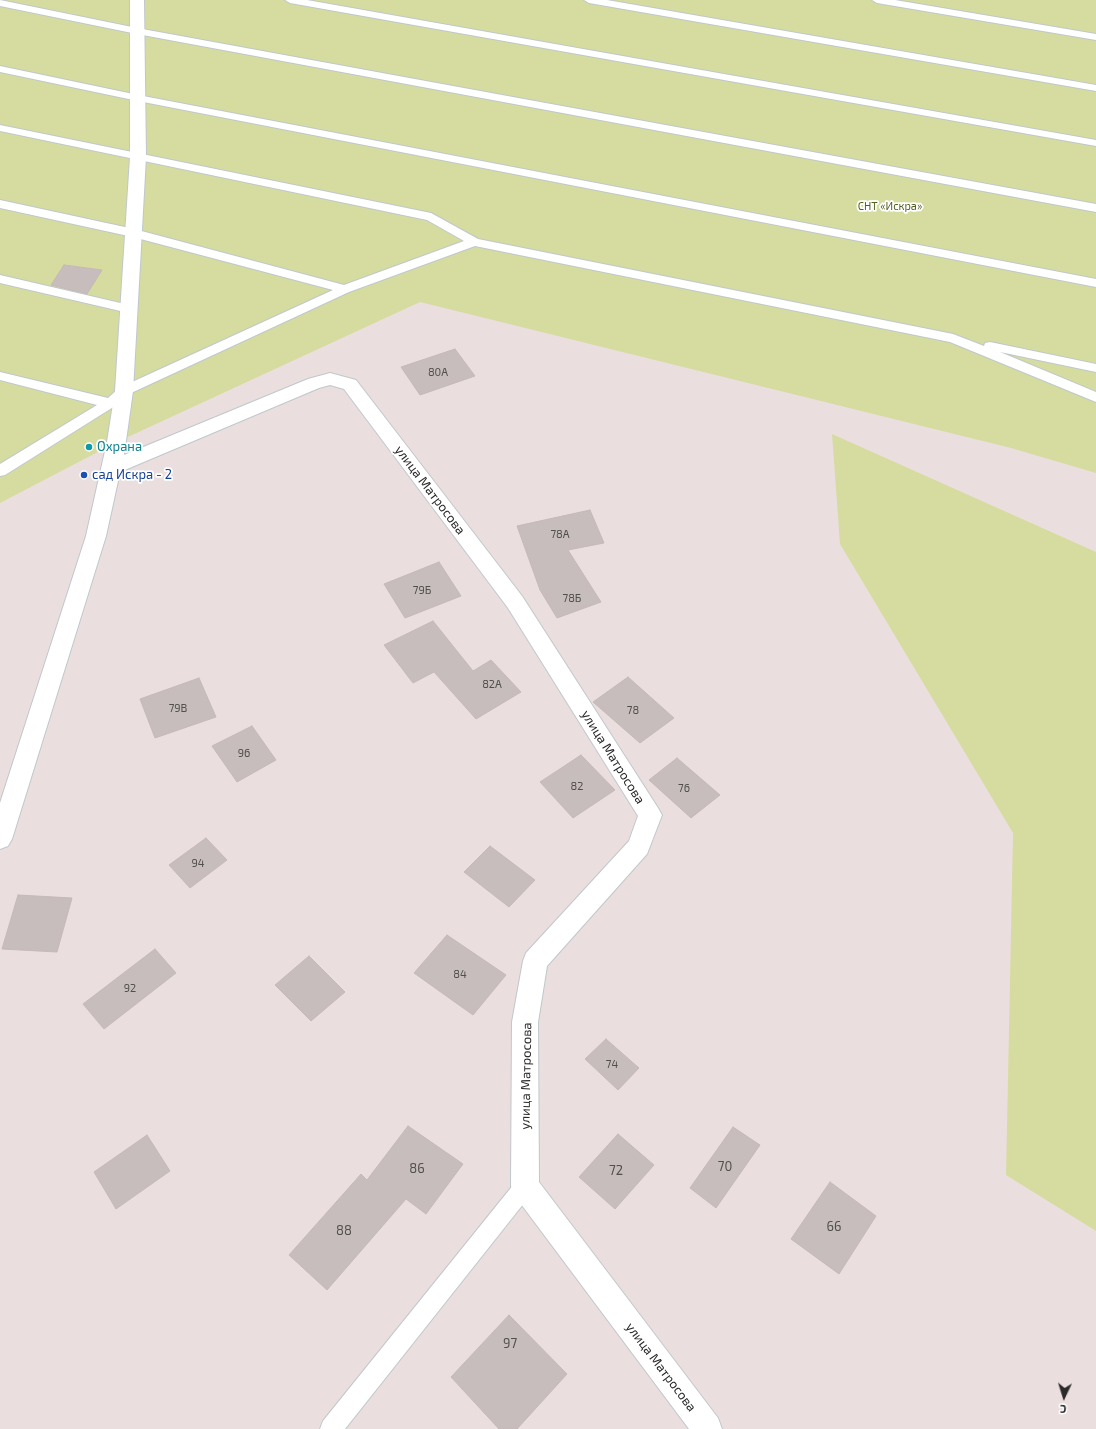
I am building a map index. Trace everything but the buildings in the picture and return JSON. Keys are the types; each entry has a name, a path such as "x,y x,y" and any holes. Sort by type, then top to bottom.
{"street":[{"path":"0,839 96,536 117,442 117,397 129,310 138,157 137,0"},
{"name":"улица Матросова","path":"112,468 314,383 330,379 350,384 515,602 650,815 640,847 535,961 526,1022 525,1186 707,1429"}],"lane":[{"path":"290,0 1096,143"},
{"path":"588,0 1096,88"},
{"path":"877,0 1096,37"},
{"path":"0,3 137,31 1096,208"},
{"path":"0,68 138,98 1096,283"},
{"path":"0,128 431,217 474,242 1096,368"},
{"path":"0,204 134,233 345,289"},
{"path":"0,471 117,397 345,289 474,242"},
{"path":"0,279 129,310"},
{"path":"953,338 1096,397"},
{"path":"0,376 117,397"},
{"path":"331,1429 525,1186"}],"green space":[{"name":"СНТ «Искра»","path":"0,0 1096,0 1096,473 1011,448 420,302 117,442 0,503"},
{"path":"832,434 1096,552 1096,1231 1006,1175 1013,833 840,544"}],"place":[{"name":"Охрана","path":"89,447"},
{"name":"сад Искра - 2","path":"84,475"}]}
